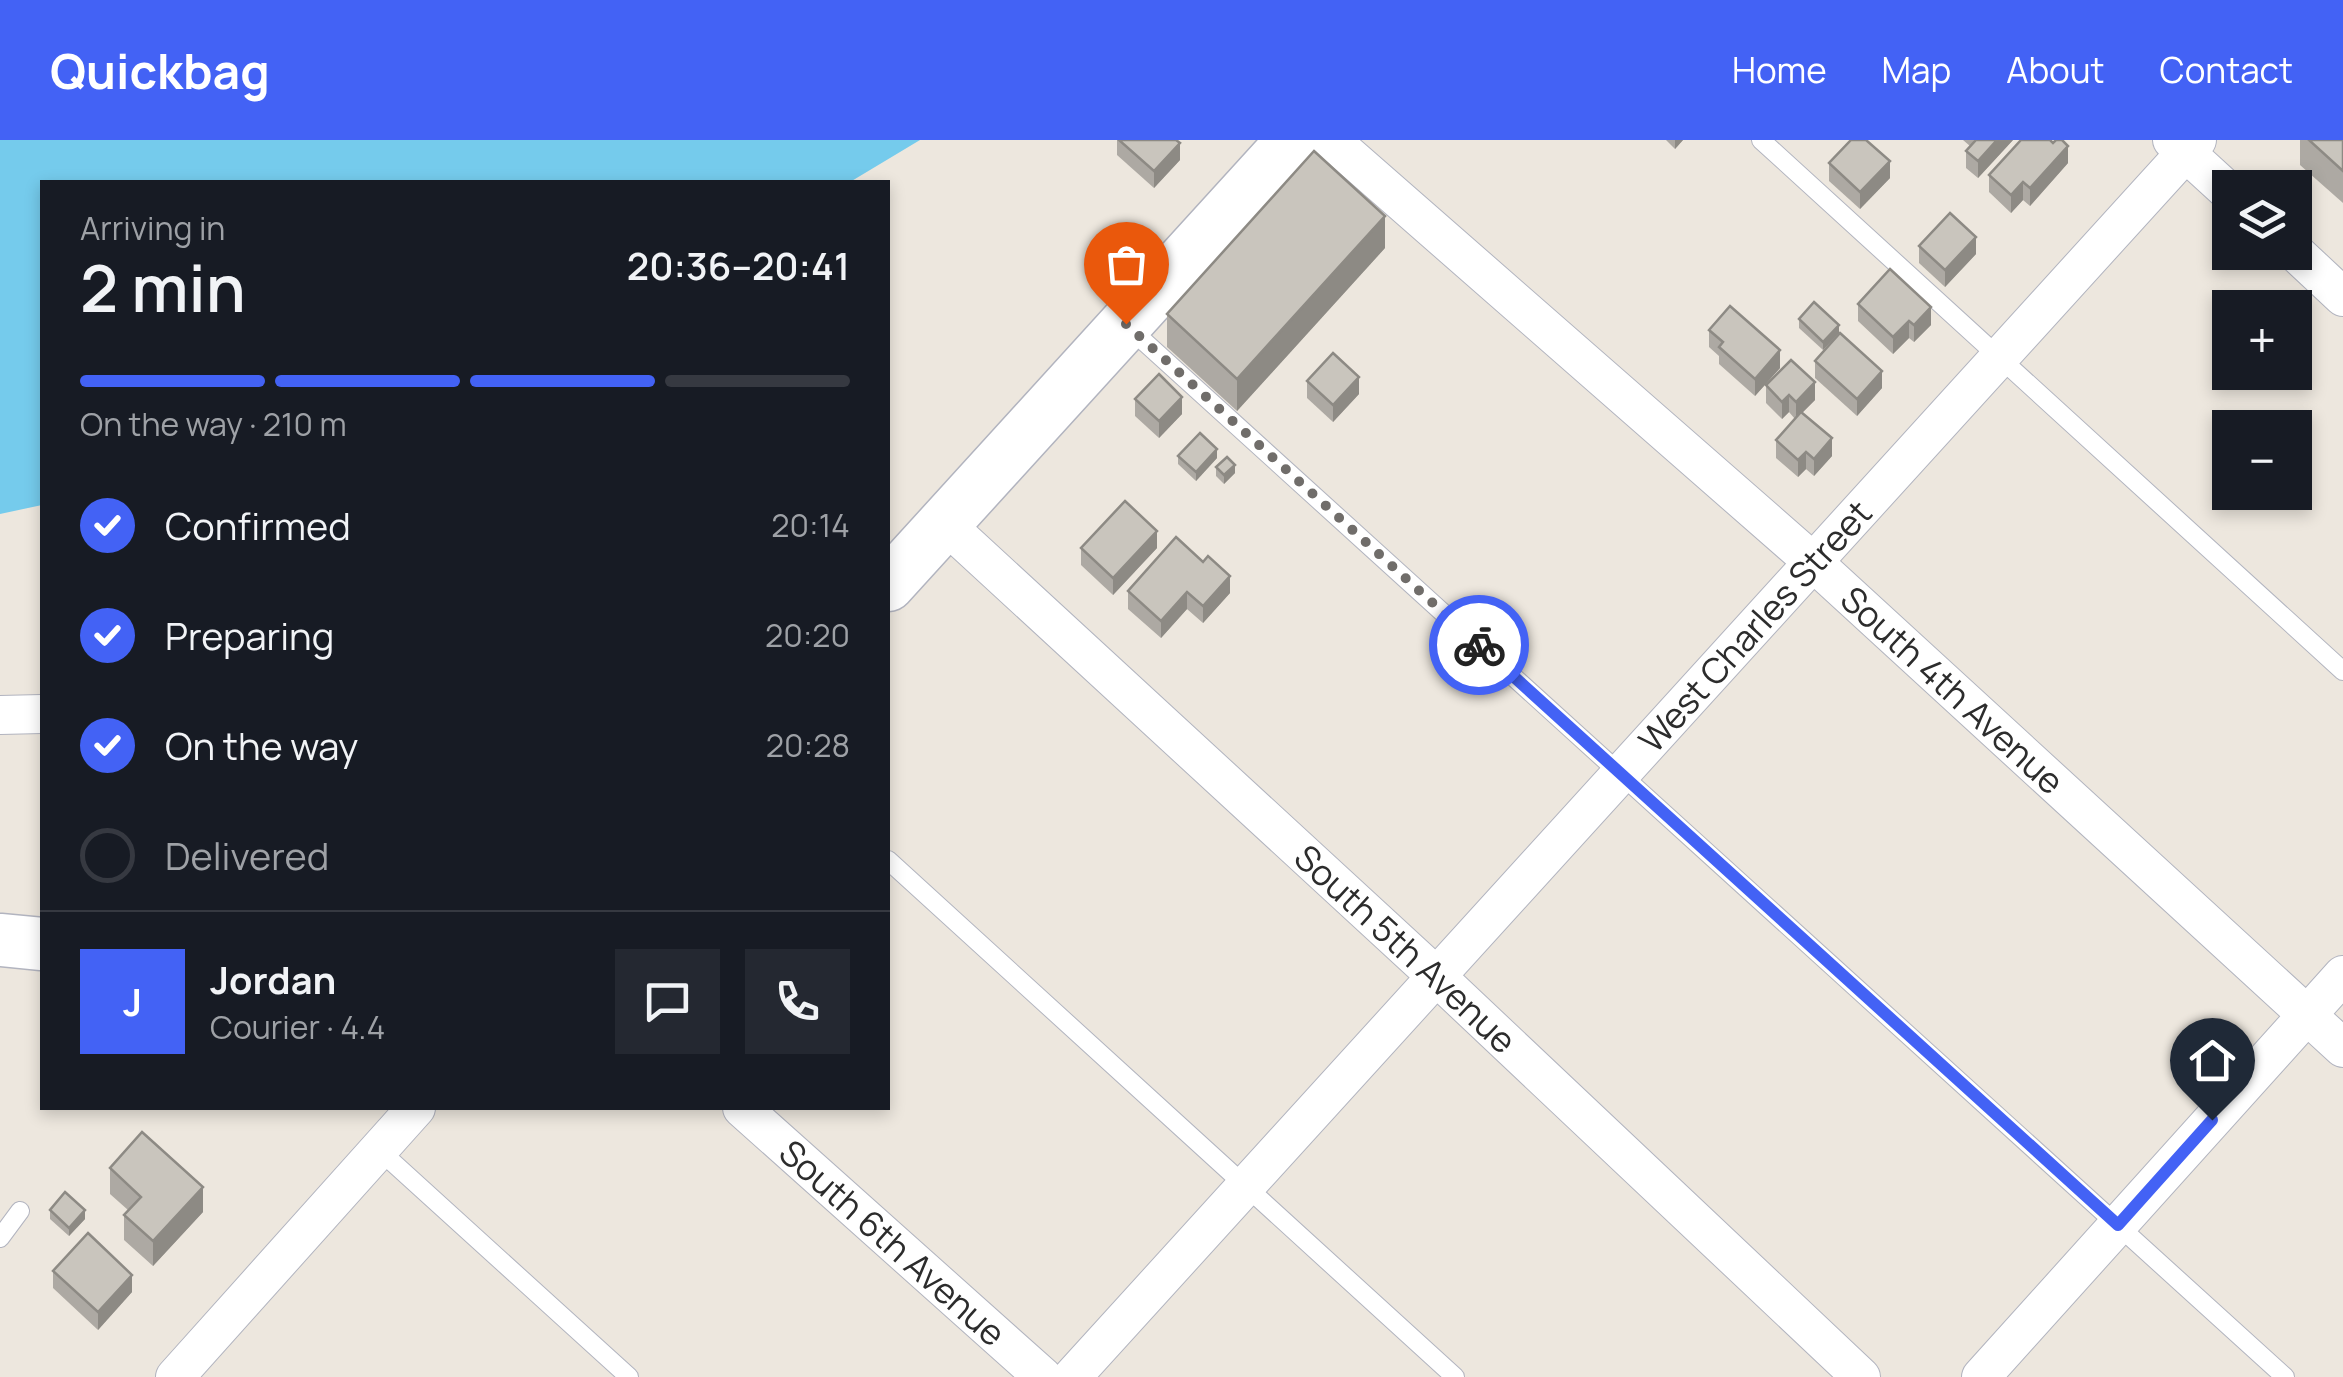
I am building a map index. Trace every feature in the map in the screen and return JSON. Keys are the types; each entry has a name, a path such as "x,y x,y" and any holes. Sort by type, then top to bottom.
{"main road":[{"path":"890,584 1293,140"},
{"path":"0,940 40,944"}],"street":[{"name":"South 4th Avenue","path":"1332,140 1812,562 2343,1048"},
{"name":"West Charles Street","path":"1072,1377 1999,357 2185,144"},
{"path":"2185,144 2212,173"},
{"path":"2312,268 2343,297"},
{"name":"South 5th Avenue","path":"944,523 1436,976 1861,1377"},
{"path":"0,716 40,714"},
{"path":"1980,1377 2343,975"},
{"path":"194,1370 414,1110"},
{"name":"South 6th Avenue","path":"744,1110 1042,1377"}],"lane":[{"path":"1760,140 2343,671"},
{"path":"1126,324 2286,1377"},
{"path":"890,862 1454,1377"},
{"path":"378,1149 629,1377"},
{"path":"0,1238 20,1211"}],"water":[{"path":"0,140 920,140 853,180 40,180 40,505 0,514"}],"building":[{"path":"1119,140 1176,140 1180,143 1154,171"},
{"path":"1851,140 1866,140 1890,161 1860,192 1829,163"},
{"path":"1976,140 1997,140 1978,161 1966,151"},
{"path":"2021,140 2062,140 2068,146 2030,188 2023,182 2011,195 1989,175"},
{"path":"2309,140 2343,140 2343,171"},
{"path":"1314,151 1385,216 1237,379 1167,314"},
{"path":"1950,213 1976,237 1945,270 1919,246"},
{"path":"1890,269 1931,307 1914,325 1909,321 1893,337 1858,304"},
{"path":"1814,302 1839,325 1823,342 1799,319"},
{"path":"1730,306 1780,350 1755,379 1719,347 1723,342 1709,330"},
{"path":"1840,333 1882,371 1857,399 1815,361"},
{"path":"1333,353 1359,377 1333,405 1307,381"},
{"path":"1791,360 1815,382 1796,402 1789,395 1782,402 1766,385"},
{"path":"1159,374 1182,397 1159,421 1135,399"},
{"path":"1801,412 1832,438 1814,459 1806,452 1798,460 1776,440"},
{"path":"1200,433 1217,449 1196,472 1178,456"},
{"path":"1227,457 1235,465 1224,475 1216,467"},
{"path":"1125,501 1157,531 1113,578 1081,548"},
{"path":"1176,537 1203,562 1208,556 1230,576 1203,606 1187,592 1161,621 1128,591"},
{"path":"142,1132 203,1187 153,1241 124,1215 141,1197 110,1168"},
{"path":"65,1192 85,1210 69,1228 50,1210"},
{"path":"88,1233 132,1275 98,1312 53,1271"}],"way so far":[{"path":"1126,324 1479,645"}],"route":[{"path":"1479,645 2118,1225 2212,1120"}]}
